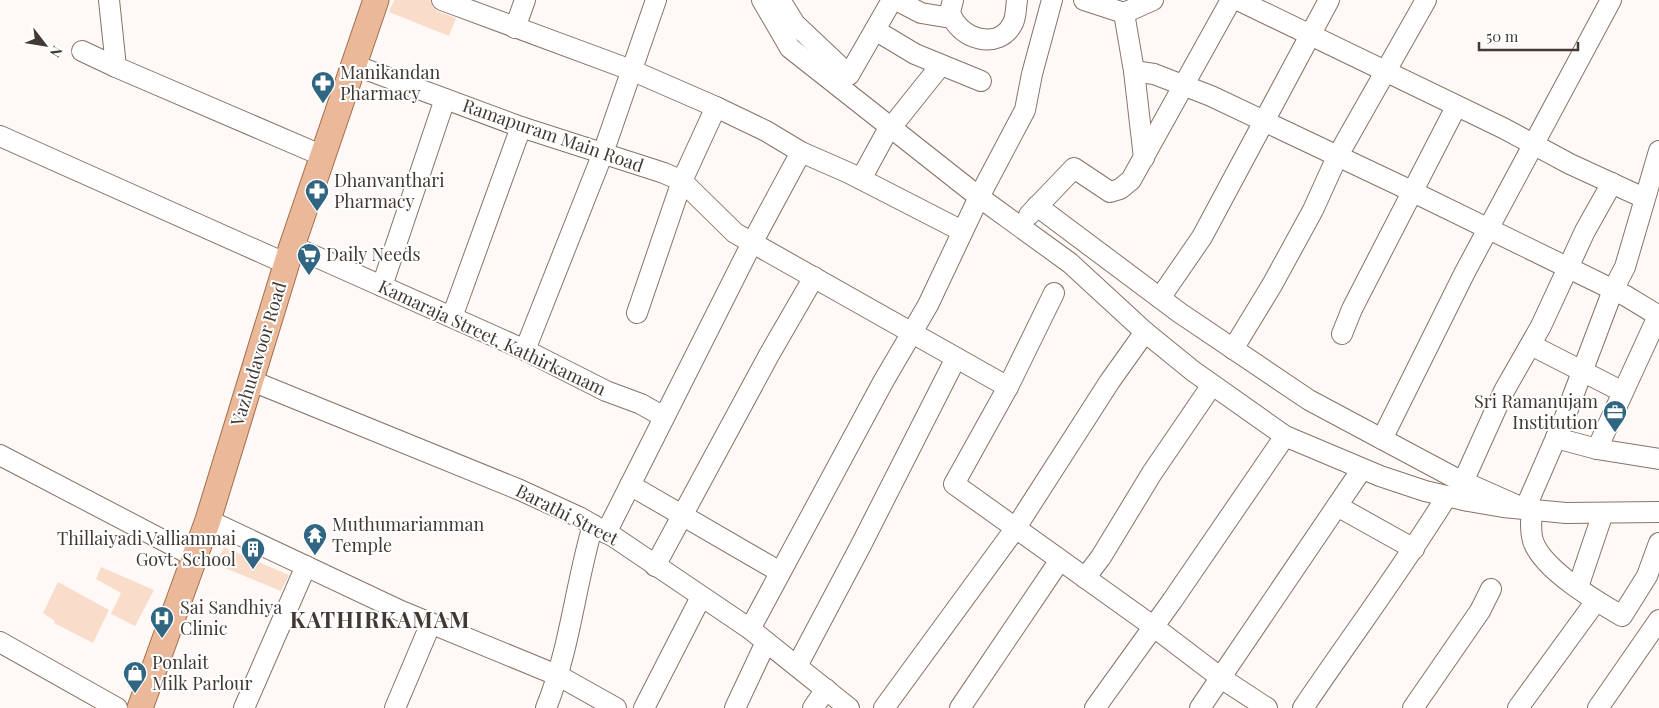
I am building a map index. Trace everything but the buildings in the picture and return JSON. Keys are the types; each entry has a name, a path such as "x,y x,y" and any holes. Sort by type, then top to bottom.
{"main road":[{"name":"Vazhudavoor Road","path":"140,708 208,520 290,255 376,0"}],"street":[{"path":"109,0 116,67"},
{"path":"442,0 631,70 716,107 766,131 801,152 861,179 962,231"},
{"path":"515,28 525,0"},
{"path":"525,350 603,153 656,0"},
{"path":"762,0 790,48 892,126 980,197 1070,263 1145,332 1212,385 1285,436 1424,491 1447,496 1503,507 1566,513 1659,512"},
{"path":"782,1 795,24 849,75 894,0 921,13 952,9 968,35 989,40 1000,37 1014,22 1017,0"},
{"path":"750,629 883,382 913,333 962,231 1025,110 1032,74 1052,0"},
{"path":"1084,0 1124,13 1153,0"},
{"path":"1019,226 1074,168 1110,192 1120,189 1131,180 1231,0"},
{"path":"1238,0 1644,198"},
{"path":"1160,298 1202,237 1308,35 1329,0"},
{"path":"1233,349 1287,257 1337,157 1426,0"},
{"path":"1382,439 1465,272 1535,146 1611,0"},
{"path":"1124,13 1134,71 1144,158"},
{"path":"875,30 891,41 941,65 981,81"},
{"path":"82,51 323,156"},
{"name":"Ramapuram Main Road","path":"354,65 521,127 682,180 743,238 1008,387"},
{"path":"861,179 892,126 941,65"},
{"path":"1134,71 1154,74 1185,84 1569,268 1659,315 1597,449"},
{"path":"382,286 445,99"},
{"path":"636,313 682,180 716,107"},
{"path":"1342,334 1359,295 1456,107"},
{"path":"452,317 521,127"},
{"name":"Kamaraja Street, Kathirkamam","path":"0,136 290,255 382,286 525,350 606,391 641,404 664,417"},
{"path":"1659,151 1630,251 1528,509 1534,542 1546,562 1596,601 1622,616 1647,576 1659,543"},
{"path":"546,708 559,676 584,554 630,485 664,417 743,238 801,152"},
{"path":"1463,482 1504,391 1531,344 1569,268 1585,231 1612,183"},
{"path":"1037,206 1160,298 1309,400 1463,482 1528,509"},
{"path":"655,566 814,277"},
{"path":"1054,293 1008,387 954,484 1154,627 1221,678 1268,708"},
{"path":"884,708 1015,529 1110,381 1145,332"},
{"path":"1531,344 1623,392"},
{"path":"797,666 956,358"},
{"name":"Barathi Street","path":"252,381 520,490 600,529 750,629 849,708"},
{"path":"1085,578 1101,557 1152,473 1212,385"},
{"path":"1095,708 1154,627 1285,436"},
{"path":"1556,438 1597,449 1659,458"},
{"path":"0,455 195,557"},
{"path":"1200,708 1268,604 1362,468"},
{"path":"630,485 780,572"},
{"path":"1303,708 1336,657 1414,549 1447,496"},
{"path":"1337,506 1414,549"},
{"path":"1578,587 1603,513"},
{"path":"208,520 431,623 559,676 616,708"},
{"path":"960,708 1060,560"},
{"path":"244,708 306,566"},
{"path":"1413,708 1480,611 1492,589"},
{"path":"644,708 701,597"},
{"path":"1518,708 1596,601"},
{"path":"1598,708 1659,620"},
{"path":"395,708 431,623"},
{"path":"0,642 118,708"},
{"path":"735,708 766,642"},
{"path":"813,708 826,689"}],"place":[{"name":"Manikandan Pharmacy","path":"323,104"},
{"name":"Dhanvanthari Pharmacy","path":"317,212"},
{"name":"Daily Needs","path":"309,276"},
{"name":"Sri Ramanujam Institution","path":"1615,433"},
{"name":"Muthumariamman Temple","path":"315,556"},
{"name":"Thillaiyadi Valliammai Govt. School","path":"253,570"},
{"name":"Sai Sandhiya Clinic","path":"162,639"},
{"name":"Ponlait Milk Parlour","path":"135,694"}],"district":[{"name":"KATHIRKAMAM","path":"380,620"}]}
